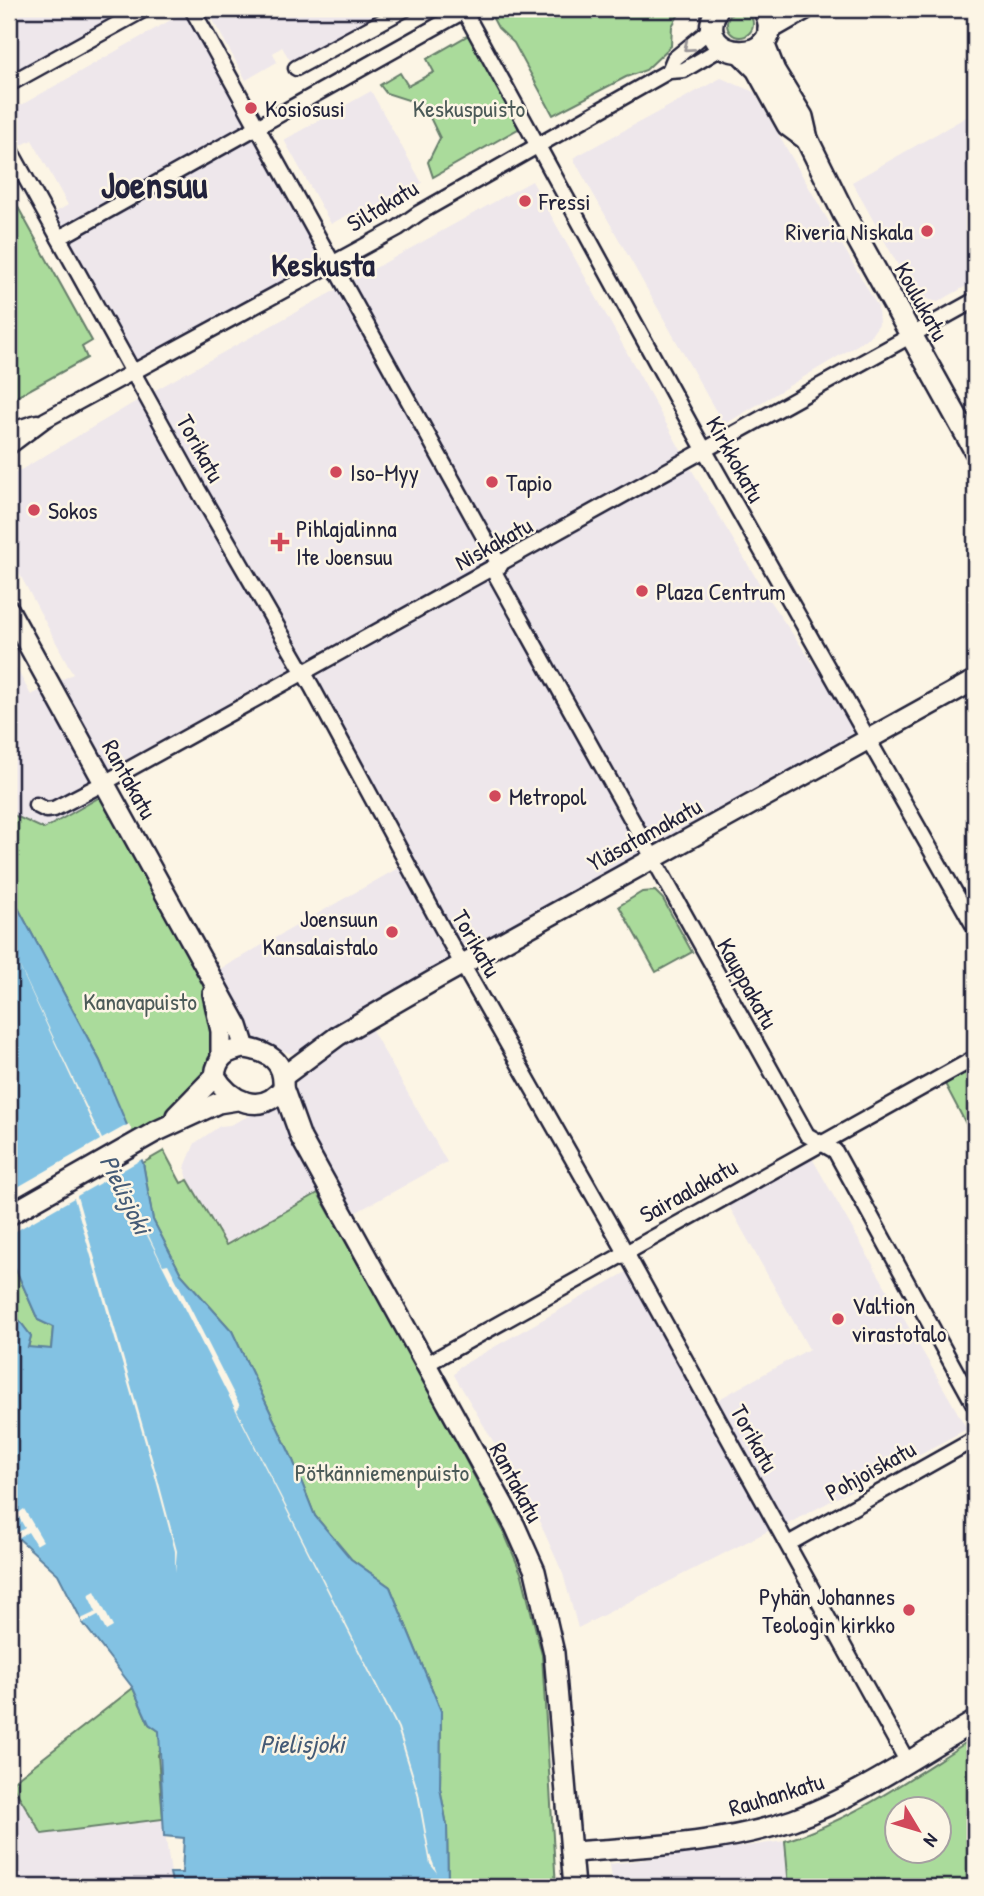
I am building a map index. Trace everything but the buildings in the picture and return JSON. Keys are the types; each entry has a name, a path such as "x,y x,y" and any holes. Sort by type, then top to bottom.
{"main road":[{"path":"732,50 766,27 804,9"},
{"name":"Koulukatu","path":"715,18 732,50 757,69 788,125 807,139"},
{"name":"Koulukatu","path":"766,27 774,71 802,117 807,139 911,336 975,450"},
{"name":"Rantakatu","path":"9,610 238,1026 245,1048"},
{"name":"Yläsatamakatu","path":"271,1056 295,1051 339,1035 652,857 975,680"},
{"name":"Rantakatu","path":"208,972 221,1031 221,1056"},
{"name":"Yläsatamakatu","path":"283,1082 339,1035"},
{"path":"9,1215 157,1131 218,1103 277,1095 283,1082 271,1056 245,1048 230,1050 221,1056 215,1076 194,1101 157,1131"},
{"path":"215,1076 228,1095 246,1101"},
{"name":"Rantakatu","path":"283,1082 301,1138 515,1527 544,1599 554,1653 574,1887"},
{"name":"Rantakatu","path":"246,1101 278,1115 301,1138"},
{"name":"Rauhankatu","path":"571,1852 737,1834 791,1820 839,1801 975,1721"}],"street":[{"path":"9,84 145,9"},
{"name":"Kauppakatu","path":"192,9 652,857 807,1135 835,1151 975,1406"},
{"path":"296,68 405,9"},
{"path":"60,239 255,126 464,10"},
{"name":"Kirkkokatu","path":"464,10 705,450 975,928"},
{"name":"Siltakatu","path":"669,71 674,58 715,18"},
{"name":"Siltakatu","path":"9,431 45,419 133,373 332,264 669,71 684,70 732,50"},
{"name":"Torikatu","path":"9,148 907,1761"},
{"name":"Niskakatu","path":"36,805 47,810 54,808 104,783 975,300"},
{"name":"Siltakatu","path":"9,447 45,419"},
{"name":"Sairaalakatu","path":"425,1366 625,1251 975,1058"},
{"name":"Pohjoiskatu","path":"788,1544 975,1439"}],"shaded area":[{"path":"9,9 138,9 9,79"},
{"path":"190,9 332,264 137,371 51,215 68,205 32,140 14,149 9,139 9,112"},
{"path":"207,9 414,9 297,72 282,47 273,53 277,62 246,80"},
{"path":"721,78 754,92 878,307 879,324 869,338 727,423 722,422 573,158"},
{"path":"371,91 422,183 356,220 351,213 331,224 284,140"},
{"name":"Riveria Niskala","path":"975,112 975,281 938,302 915,296 852,182"},
{"path":"532,181 698,481 771,603 864,736 292,1054 253,1040 213,973 407,863 303,679 107,784 100,797 44,829 9,813 9,655 31,695 73,674 9,554 9,477 150,393"},
{"path":"369,1025 447,1162 335,1224 317,1193 226,1246 188,1180 185,1167 195,1143 220,1126 230,1125 295,1094 299,1068"},
{"path":"809,1153 967,1429 782,1527 776,1527 578,1628 563,1574 536,1514 454,1375 459,1367 637,1266 712,1403 809,1349 725,1199"},
{"path":"11,1783 42,1834 163,1819 173,1887 9,1887"},
{"path":"785,1841 789,1887 613,1887 610,1864"}],"green space":[{"path":"488,9 682,9 672,26 671,46 646,70 626,77 553,115 514,43 498,28"},
{"path":"740,11 749,15 753,24 749,33 740,37 731,33 727,24 731,15"},
{"name":"Keskuspuisto","path":"474,32 525,125 433,177 428,162 440,138 424,105 386,93 380,85 400,73 408,86 434,72 427,59"},
{"path":"9,191 92,341 82,347 87,358 9,401"},
{"name":"Kanavapuisto","path":"100,797 202,980 216,1047 208,1072 185,1101 131,1138 100,1061 9,891 9,813 44,829"},
{"path":"655,891 663,899 692,952 656,972 619,906 642,892"},
{"path":"975,1062 975,1141 943,1080"},
{"name":"Pötkänniemenpuisto","path":"164,1151 181,1183 188,1180 226,1245 318,1193 409,1354 503,1530 522,1575 542,1655 556,1887 448,1887 447,1826 440,1788 441,1711 390,1587 351,1559 315,1516 292,1458 232,1331 181,1274 153,1220 143,1163"},
{"path":"9,1254 38,1320 53,1327 51,1349 28,1348 31,1336 9,1307"},
{"path":"133,1688 149,1724 159,1731 162,1745 158,1755 163,1819 42,1834 11,1783"},
{"path":"975,1737 975,1887 789,1887 785,1841 835,1821 883,1795 883,1864 953,1864 953,1794 884,1794"}],"water":[{"name":"Pielisjoki","path":"9,891 100,1061 143,1163 153,1220 181,1274 232,1331 292,1458 315,1516 351,1559 390,1587 441,1711 440,1788 447,1826 448,1887 173,1887 170,1873 182,1873 184,1838 164,1836 159,1731 149,1724 133,1688 83,1623 58,1574 18,1538 9,1507 9,1307 31,1336 28,1347 51,1349 53,1327 38,1320 9,1254"}],"pier":[{"path":"9,944 102,1139 129,1124 144,1158 118,1173 163,1265 168,1264 240,1406 237,1410 399,1728 419,1793 430,1855 437,1873 430,1864 417,1793 397,1728 116,1174 77,1196 177,1551 175,1572 175,1551 156,1480 74,1198 9,1235 9,1192 100,1140"},
{"path":"24,1509 43,1541 36,1545 28,1532 18,1538 15,1534 25,1528 17,1514"},
{"path":"95,1591 113,1627 106,1631 98,1615 83,1623 81,1619 96,1612 88,1595"}],"place":[{"name":"Kosiosusi","path":"251,108"},
{"name":"Fressi","path":"525,201"},
{"name":"Riveria Niskala","path":"927,231"},
{"name":"Iso-Myy","path":"336,472"},
{"name":"Tapio","path":"492,482"},
{"name":"Sokos","path":"34,510"},
{"name":"Pihlajalinna Ite Joensuu","path":"280,542"},
{"name":"Plaza Centrum","path":"642,591"},
{"name":"Metropol","path":"495,796"},
{"name":"Joensuun Kansalaistalo","path":"392,932"},
{"name":"Valtion virastotalo","path":"838,1319"},
{"name":"Pyhän Johannes Teologin kirkko","path":"909,1610"}],"district":[{"name":"Joensuu","path":"154,184"},
{"name":"Keskusta","path":"323,264"}]}
